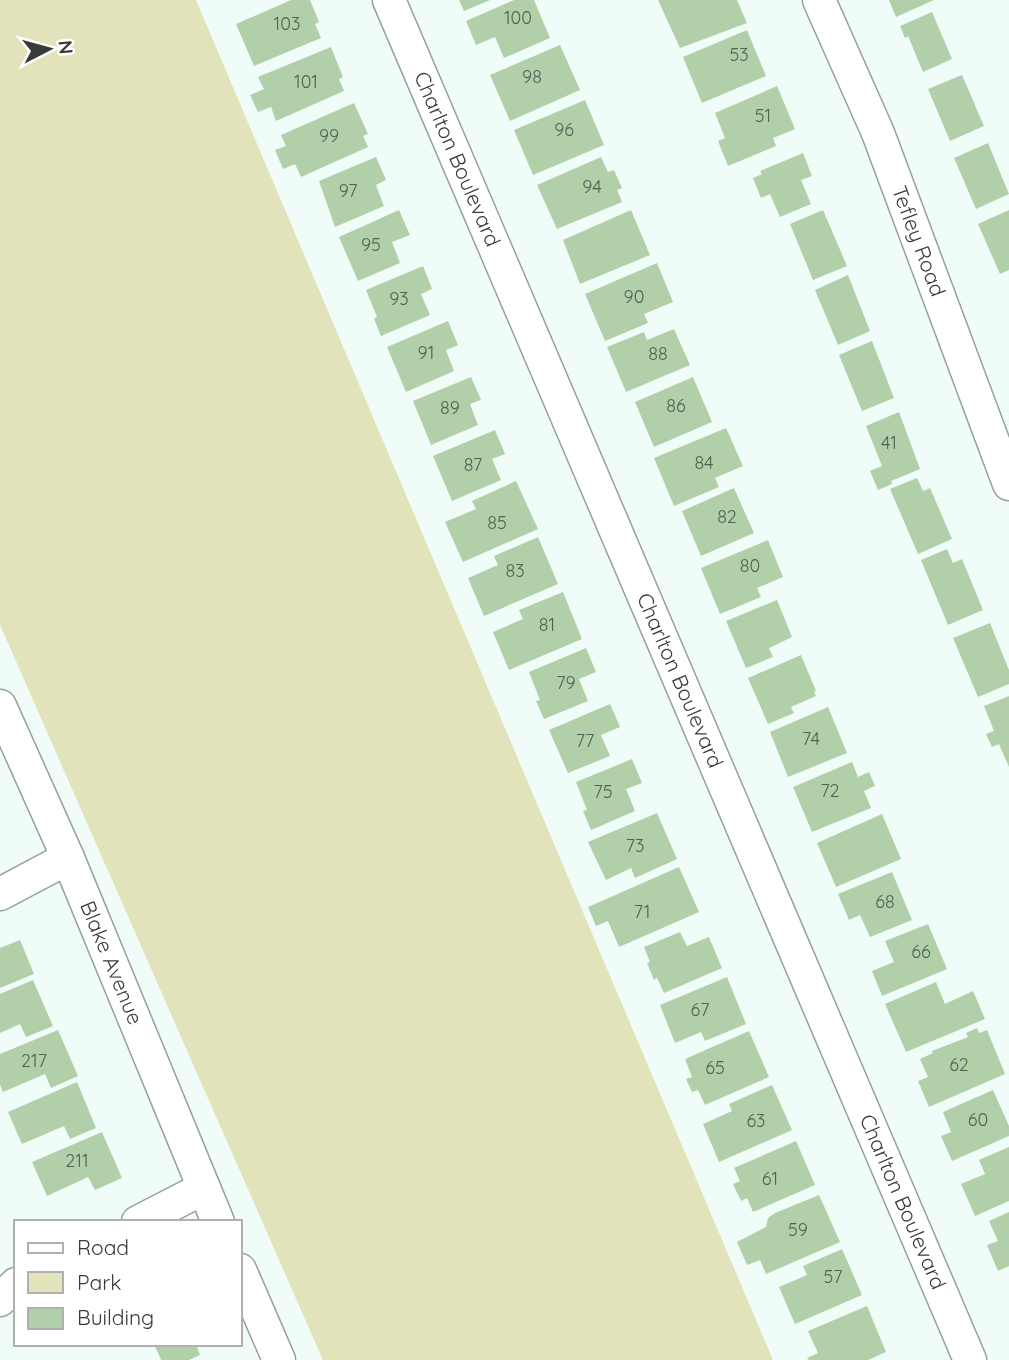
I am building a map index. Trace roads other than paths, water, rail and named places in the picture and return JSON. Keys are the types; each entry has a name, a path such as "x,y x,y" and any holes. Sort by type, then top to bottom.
{"street":[{"name":"Charlton Boulevard","path":"389,0 970,1360"},
{"name":"Tefley Road","path":"818,0 878,133 1009,484"},
{"name":"Blake Avenue","path":"0,706 68,858 217,1220"},
{"path":"0,894 68,858"},
{"path":"142,1220 204,1188"},
{"path":"242,1275 279,1360"},
{"path":"0,1300 14,1285"}]}
